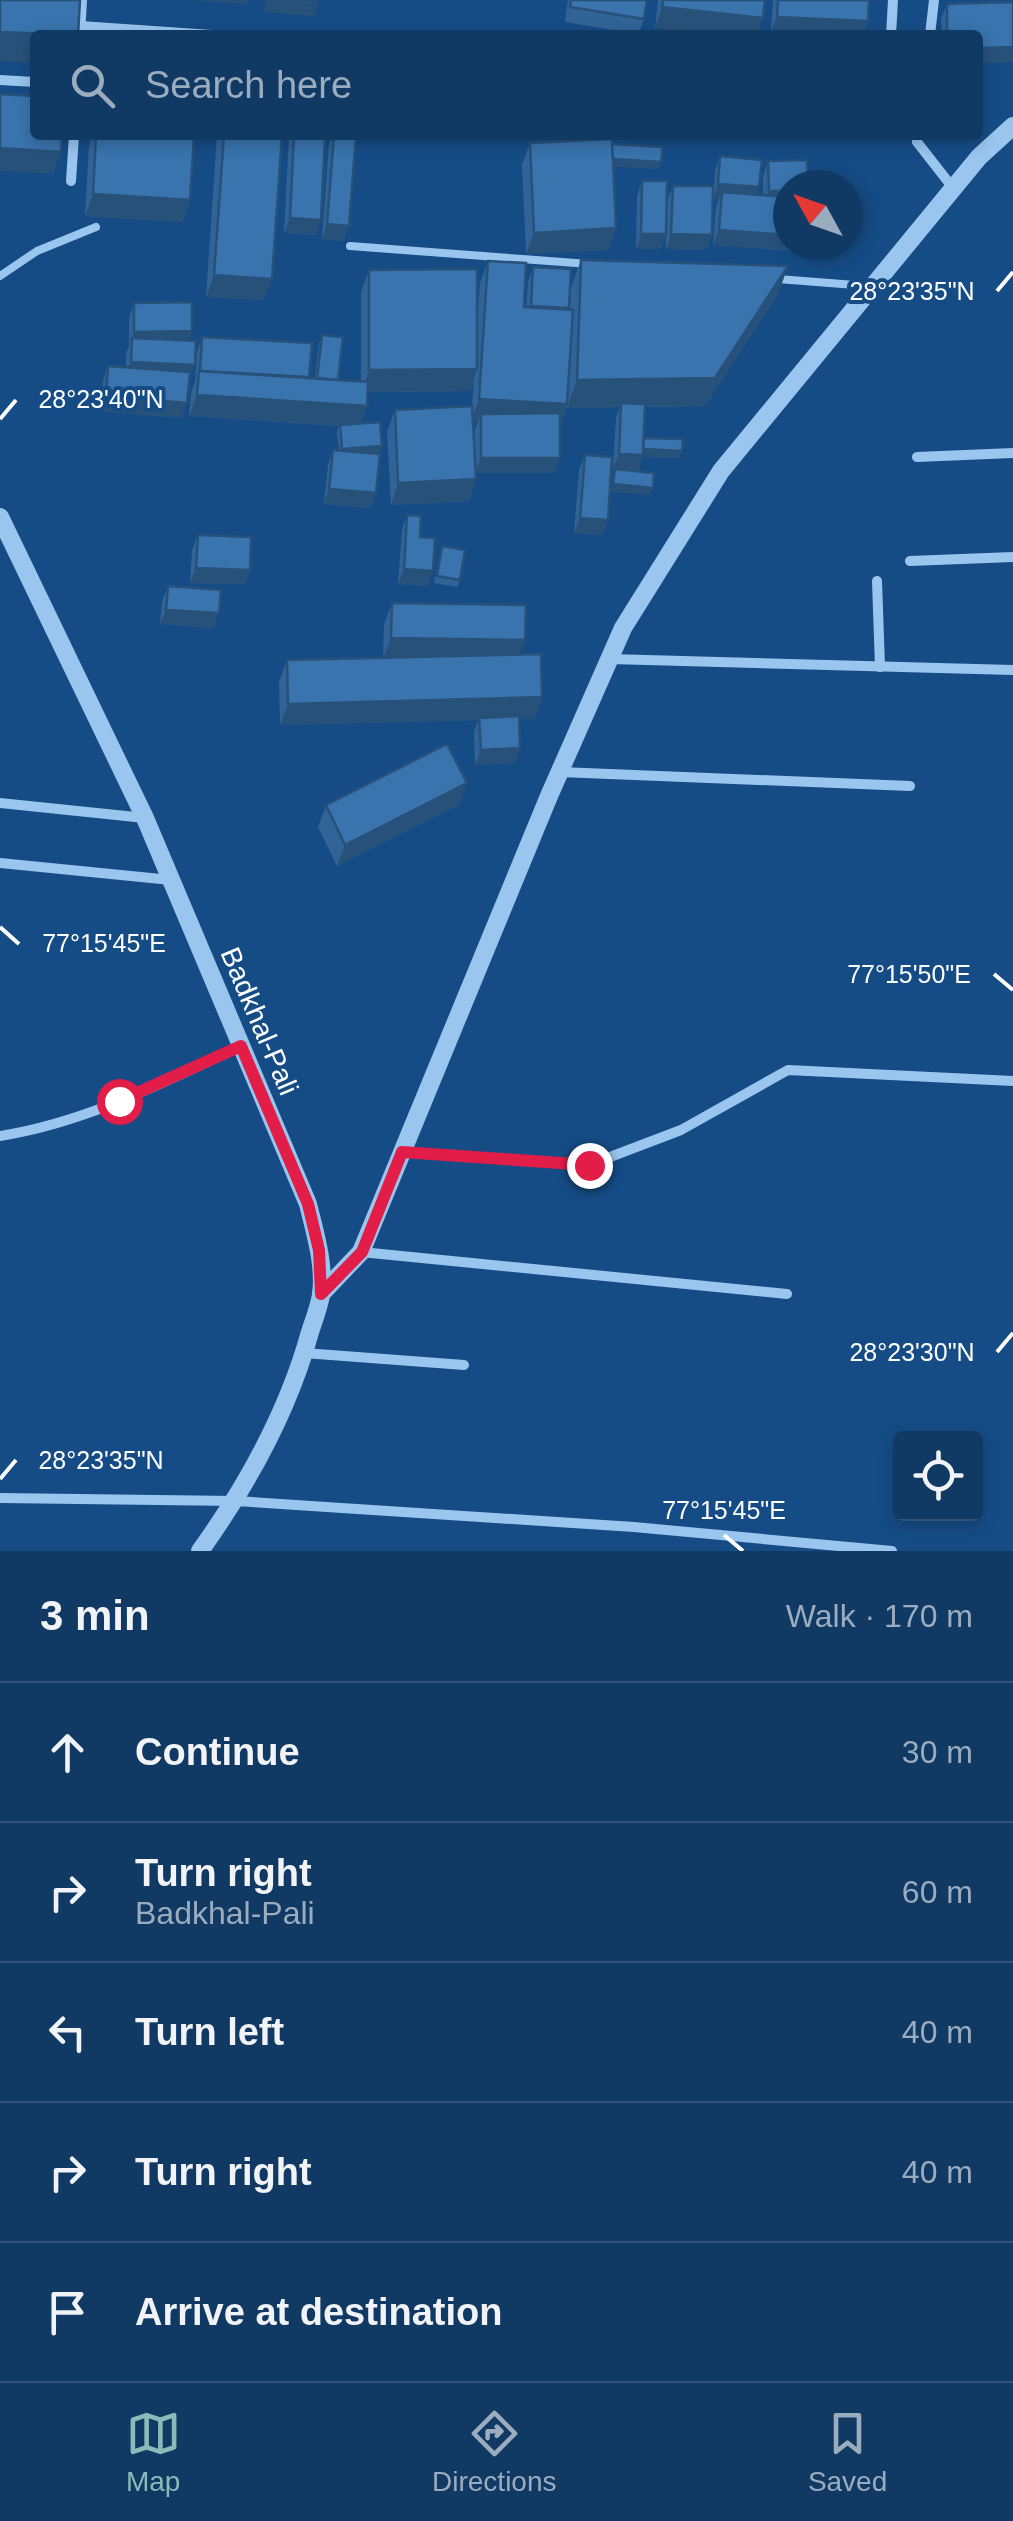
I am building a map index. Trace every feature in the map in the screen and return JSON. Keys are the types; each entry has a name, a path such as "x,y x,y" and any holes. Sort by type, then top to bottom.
{"street":[{"path":"80,30 82,0"},
{"path":"891,30 893,0"},
{"path":"931,30 934,0"},
{"path":"0,80 30,82"},
{"path":"321,1294 362,1252 559,772 623,628 721,471 979,156 1012,130"},
{"path":"71,181 74,140"},
{"path":"916,140 953,188"},
{"path":"917,458 1013,453"},
{"name":"Badkhal-Pali","path":"0,518 145,818 308,1204 319,1250 321,1294 304,1353 260,1457 236,1501 200,1551"},
{"path":"910,562 1013,558"},
{"path":"877,581 880,666"},
{"path":"608,659 1013,670"},
{"path":"559,772 910,786"},
{"path":"0,803 145,818"},
{"path":"0,863 171,880"},
{"path":"0,1136 36,1130 119,1101 241,1046"},
{"path":"402,1152 589,1165 681,1130 788,1070 1013,1081"},
{"path":"362,1252 787,1294"},
{"path":"304,1353 464,1365"},
{"path":"0,1498 236,1501 634,1527 892,1551"}],"lane":[{"path":"0,276 36,251 96,227"},
{"path":"350,246 602,265"},
{"path":"776,279 873,286"}],"building":[{"path":"0,0 80,0 78,30 0,32"},
{"path":"571,0 647,0 644,19 570,7"},
{"path":"663,0 765,0 763,18 662,7"},
{"path":"778,0 869,0 868,21 777,17"},
{"path":"1013,2 1013,47 983,48 983,30 947,30 947,4"},
{"path":"0,94 30,96 30,140 62,140 61,152 0,148"},
{"path":"96,140 194,140 190,200 93,194"},
{"path":"224,140 282,140 272,279 214,275"},
{"path":"294,140 325,140 321,220 290,218"},
{"path":"334,140 356,140 349,226 327,224"},
{"path":"612,140 616,228 534,233 530,143"},
{"path":"612,144 663,147 661,162 613,159"},
{"path":"720,156 762,160 759,187 718,184"},
{"path":"807,160 807,170 773,170 773,191 769,191 768,161"},
{"path":"642,181 667,181 666,234 641,234"},
{"path":"673,186 713,186 712,235 671,234"},
{"path":"722,192 773,196 773,234 719,230"},
{"path":"581,260 788,266 715,378 577,380"},
{"path":"488,261 526,263 524,307 573,310 567,404 479,399"},
{"path":"533,267 571,269 569,308 531,306"},
{"path":"477,269 477,369 369,370 369,270"},
{"path":"192,302 192,331 134,332 134,303"},
{"path":"322,335 343,337 338,380 317,378"},
{"path":"202,337 312,343 309,377 200,371"},
{"path":"132,338 196,341 195,365 131,362"},
{"path":"108,366 190,372 187,403 106,396"},
{"path":"199,371 368,382 367,406 197,395"},
{"path":"621,403 645,404 643,455 619,454"},
{"path":"472,406 476,479 398,483 395,410"},
{"path":"560,413 560,458 481,458 481,414"},
{"path":"380,422 382,446 342,449 340,425"},
{"path":"644,438 683,439 682,451 643,449"},
{"path":"333,450 380,454 376,493 329,489"},
{"path":"585,455 612,457 608,520 580,518"},
{"path":"615,469 654,473 653,488 613,484"},
{"path":"407,515 421,516 420,537 435,538 433,571 404,569"},
{"path":"198,535 251,537 250,570 196,568"},
{"path":"442,546 465,550 460,580 437,576"},
{"path":"168,586 221,590 219,613 166,610"},
{"path":"392,603 526,605 525,640 391,638"},
{"path":"541,654 542,697 288,704 287,660"},
{"path":"519,716 520,748 481,750 479,718"},
{"path":"447,744 467,783 345,845 326,805"}],"route":[{"path":"119,1101 241,1046 308,1204 319,1250 321,1294 362,1252 402,1152 589,1165"}]}
